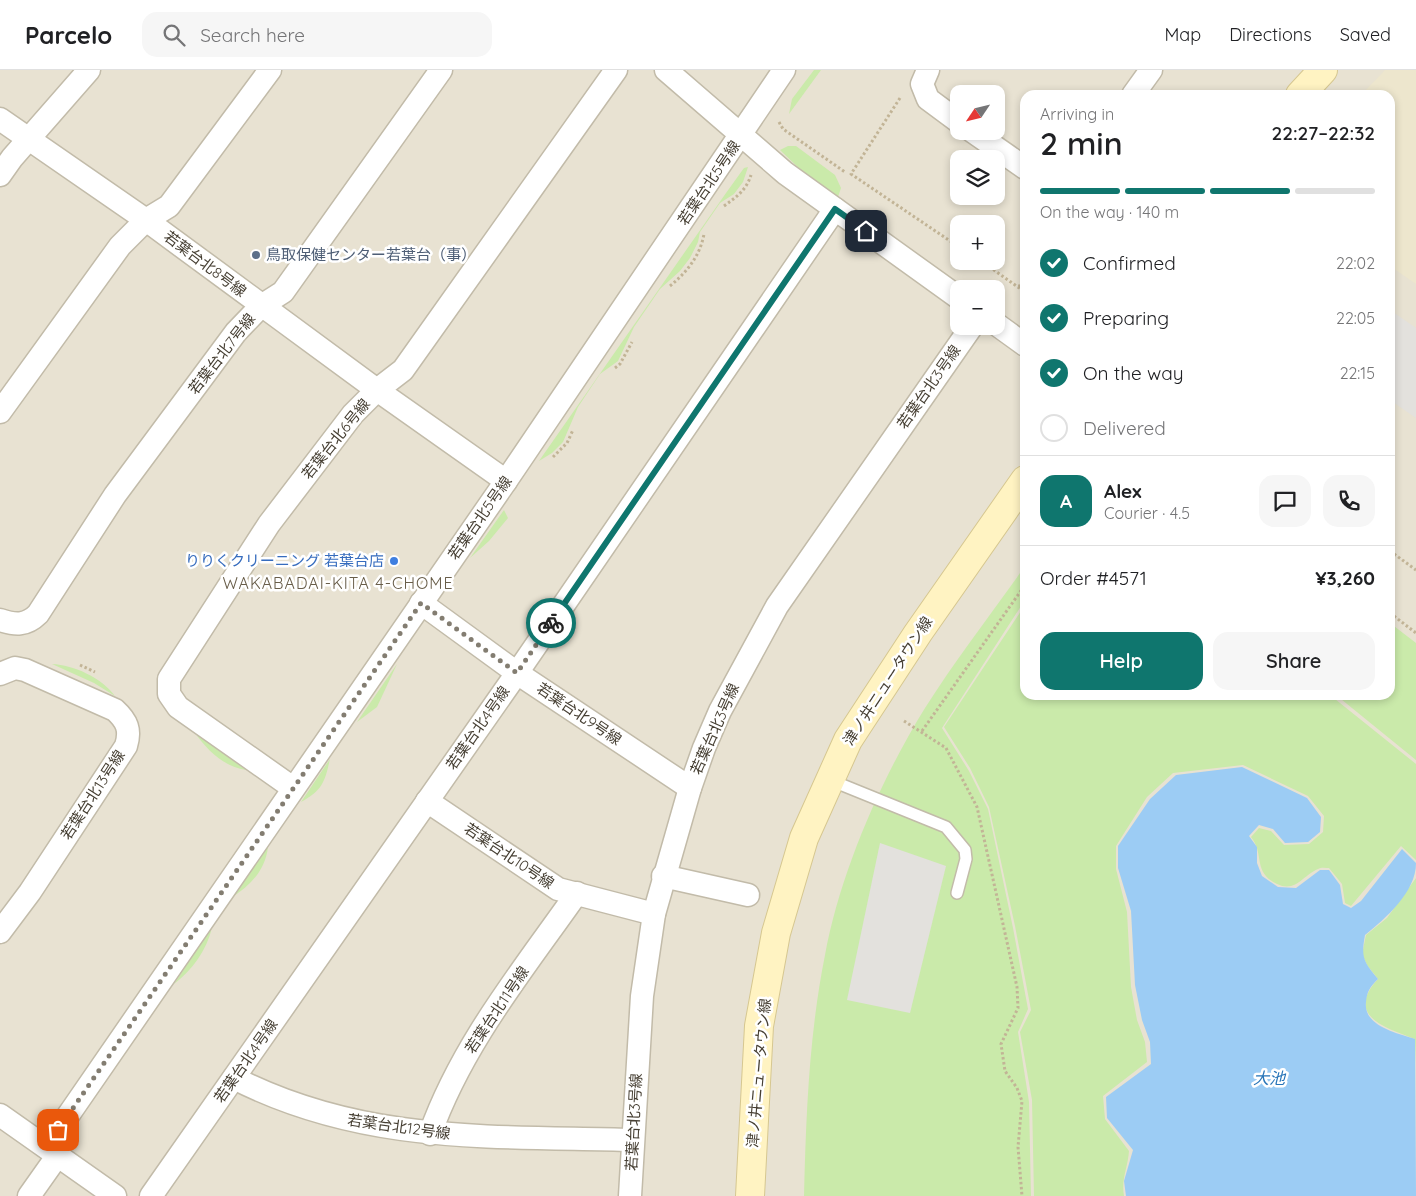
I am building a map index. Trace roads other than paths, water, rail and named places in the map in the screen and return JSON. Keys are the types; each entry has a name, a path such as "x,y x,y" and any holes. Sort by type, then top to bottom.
{"street":[{"path":"0,175 12,158 30,140 89,70"},
{"path":"0,412 120,246 146,220 170,206 270,70"},
{"name":"若葉台北7号線","path":"0,620 10,624 25,623 38,614 115,494 236,332 261,306 282,292 441,70"},
{"name":"若葉台北6号線","path":"293,788 178,707 169,694 169,679 269,524 353,414 377,390 404,370 616,70"},
{"path":"666,70 785,173 950,292"},
{"name":"若葉台北5号線","path":"29,1196 52,1151 293,788 506,482 742,135 784,70"},
{"path":"1136,90 1150,70"},
{"path":"1305,90 1323,70"},
{"path":"925,79 928,99 950,115"},
{"name":"若葉台北8号線","path":"0,119 146,220 261,306 506,482"},
{"path":"985,140 1020,165"},
{"name":"若葉台北4号線","path":"151,1196 517,673 835,209"},
{"path":"1005,331 1020,341"},
{"name":"若葉台北3号線","path":"630,1196 642,996 654,914 663,876 690,788 720,711 778,606 966,335"},
{"name":"津ノ井ニュータウン線","path":"750,1196 760,1026 776,933 804,838 848,740 918,633 1020,487"},
{"name":"若葉台北9号線","path":"421,603 517,673 690,788"},
{"name":"若葉台北13号線","path":"0,674 15,668 25,670 115,710 124,718 129,737 126,746 30,892 0,932"},
{"name":"若葉台北10号線","path":"427,801 558,889 654,914"},
{"path":"663,876 748,895"},
{"name":"若葉台北11号線","path":"430,1134 442,1101 474,1040 577,893"},
{"name":"若葉台北12号線","path":"234,1078 278,1098 335,1118 430,1134 632,1140"},
{"path":"0,1114 115,1196"}],"lane":[{"path":"830,780 946,827 965,850 966,859 957,893"}],"water":[{"name":"大池","path":"1242,767 1307,798 1321,817 1320,832 1308,842 1285,843 1273,829 1259,825 1249,836 1257,847 1257,863 1262,876 1278,887 1296,888 1320,870 1329,870 1340,885 1343,904 1351,908 1361,901 1402,849 1416,863 1415,874 1411,884 1398,904 1365,935 1363,954 1369,968 1378,979 1367,995 1367,1010 1370,1017 1375,1023 1391,1031 1415,1039 1416,1196 1126,1196 1124,1181 1133,1150 1107,1118 1106,1097 1151,1064 1150,1042 1142,1020 1135,985 1131,911 1118,868 1118,846 1150,799 1176,775"}],"place":[{"name":"鳥取保健センター若葉台（事）","path":"256,255"},
{"name":"りりくクリーニング 若葉台店","path":"394,561"}],"district":[{"name":"WAKABADAI-KITA 4-CHOME","path":"338,583"}]}
